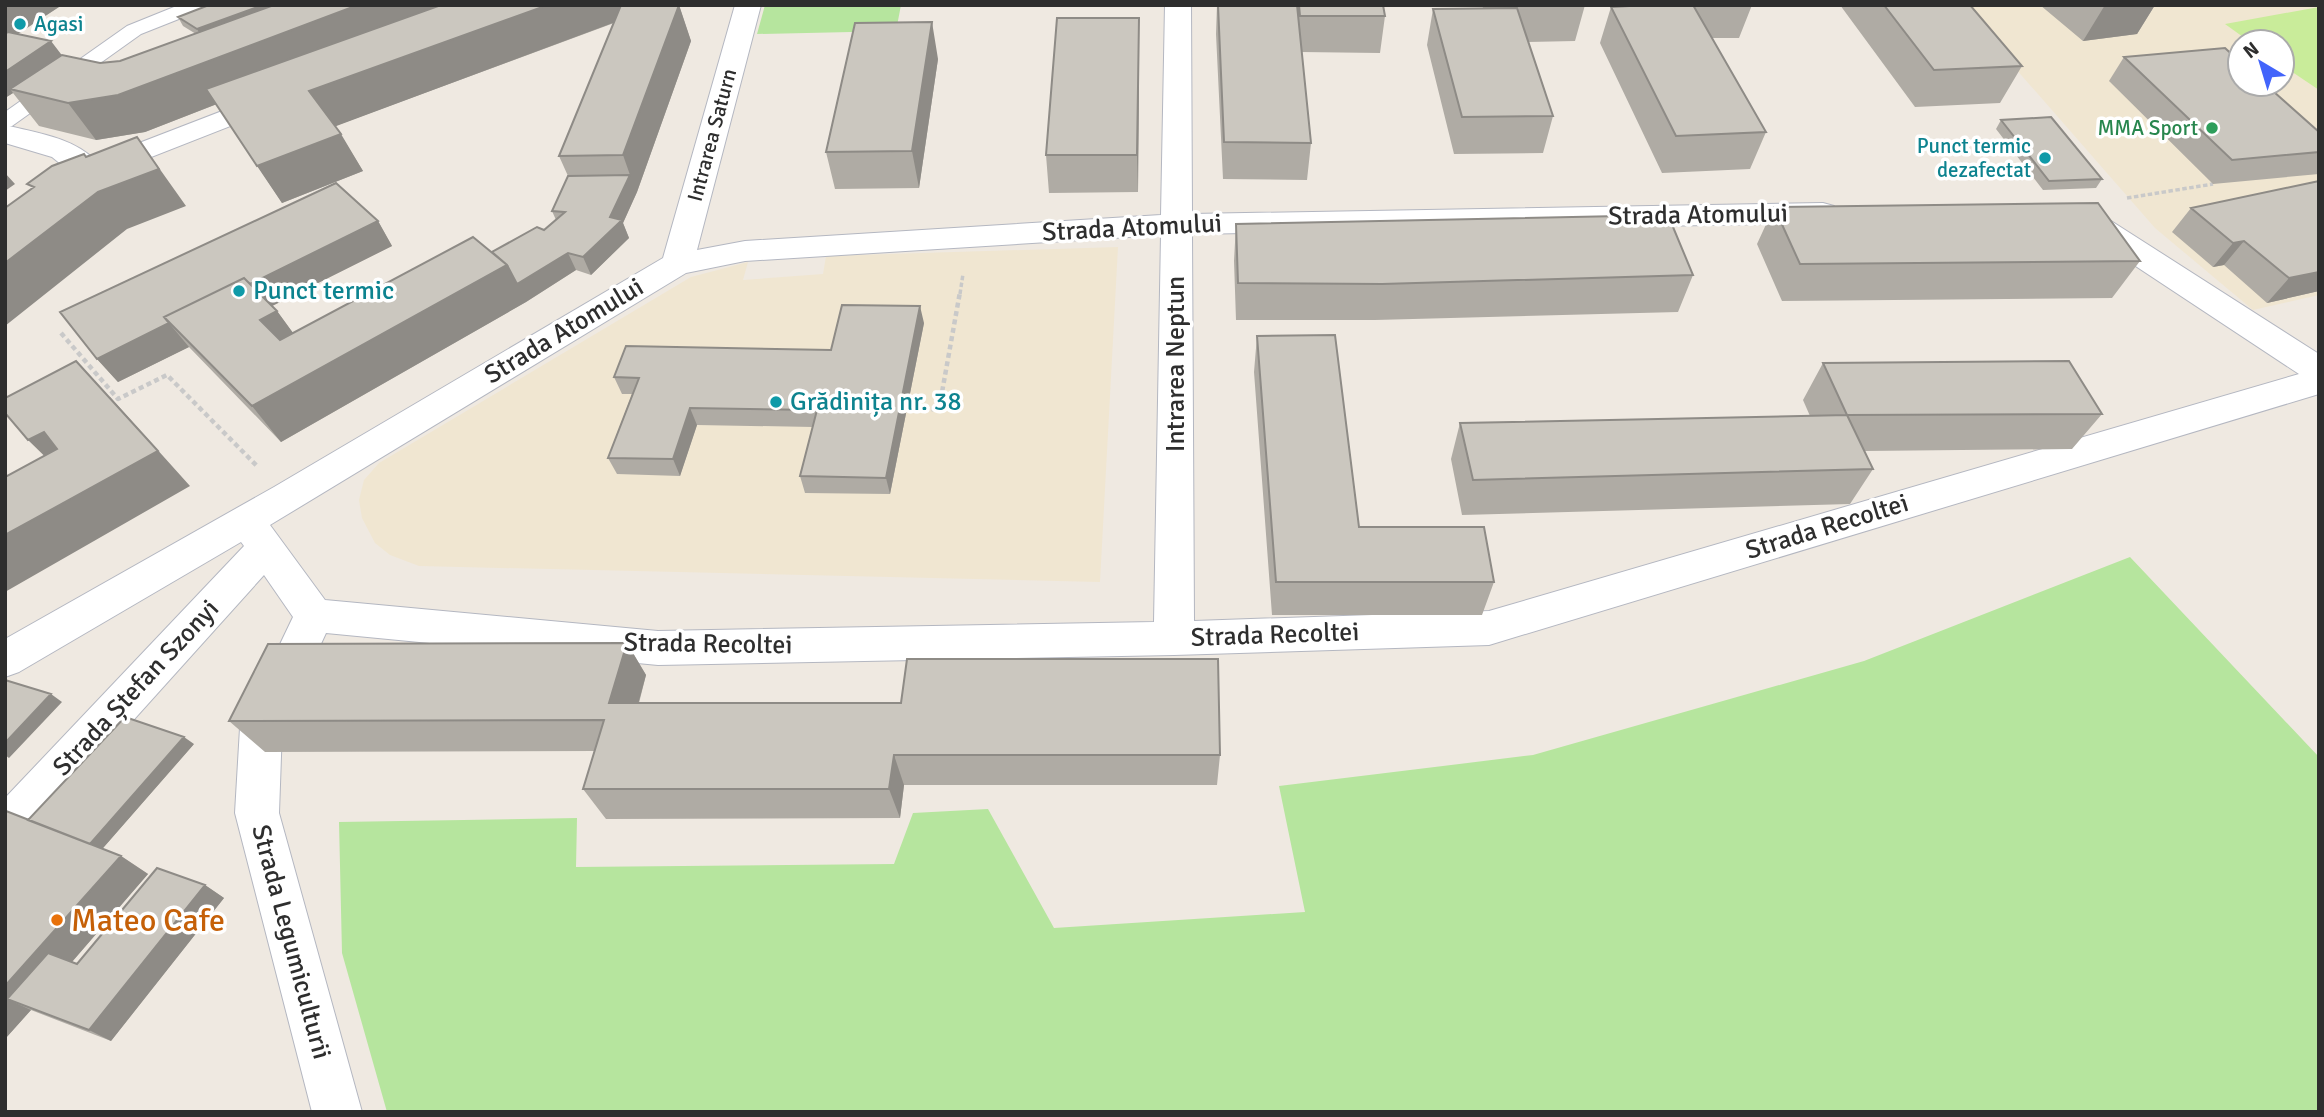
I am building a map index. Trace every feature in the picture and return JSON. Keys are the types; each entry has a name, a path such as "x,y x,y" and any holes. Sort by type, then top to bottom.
{"street":[{"name":"Intrarea Saturn","path":"677,264 748,5"},
{"name":"Intrarea Neptun","path":"1174,638 1178,5"},
{"path":"5,134 62,150 80,159 77,180 296,90"},
{"path":"2062,208 2319,371"},
{"name":"Strada Atomului","path":"5,660 257,533 287,497 677,264 745,251 1176,224 1846,212"},
{"name":"Strada Recoltei","path":"314,615 658,648 1174,638 1489,628 2319,382"},
{"path":"257,533 314,615"},
{"name":"Strada Ștefan Szonyi","path":"5,830 257,533"},
{"name":"Strada Legumiculturii","path":"314,615 261,728 257,813 337,1112"}],"lane":[{"path":"5,122 134,30 197,5"}],"path":[{"path":"2062,208 2213,184"},
{"path":"906,410 939,410 965,265"},
{"path":"61,334 118,399 167,375 287,497"}],"shaded area":[{"path":"1960,5 2319,5 2319,295 2253,310 2155,228"},
{"path":"1118,247 1100,582 419,566 390,555 375,543 362,518 359,500 364,480 379,463 691,277 748,262 743,280 823,274 826,256"}],"green space":[{"path":"765,5 901,5 896,31 757,34"},
{"path":"2319,7 2319,90 2296,74 2296,28 2231,28 2225,24"},
{"path":"2130,557 2319,757 2319,1112 387,1112 342,953 339,822 577,818 576,867 894,864 913,813 988,809 1054,928 1305,912 1279,786 1533,755 1864,661"}],"building":[{"path":"209,5 263,5 197,29 178,17"},
{"path":"274,5 358,5 118,95 68,103 10,89 62,55 100,63 120,61"},
{"path":"441,5 548,5 309,91 341,134 257,166 206,89"},
{"path":"621,5 679,5 623,155 559,156"},
{"path":"1218,5 1297,5 1311,143 1224,142"},
{"path":"1299,5 1383,5 1385,16 1300,16"},
{"path":"1693,5 1766,132 1676,136 1611,7"},
{"path":"1884,5 1970,5 2022,66 1934,70"},
{"path":"1517,8 1553,116 1462,117 1433,9"},
{"path":"1057,18 1139,18 1137,155 1046,155"},
{"path":"932,22 912,151 826,152 855,23"},
{"path":"8,32 51,41 5,72 5,34"},
{"path":"2225,48 2226,98 2281,98 2319,132 2319,152 2232,160 2124,57"},
{"name":"Punct termic dezafectat","path":"2051,117 2102,179 2049,181 2001,120"},
{"path":"137,137 159,169 98,192 5,263 5,208 34,187 27,184 52,166 84,154 86,157"},
{"path":"630,175 610,217 622,220 583,257 568,253 517,284 507,265 492,252 537,227 544,230 565,212 552,211 568,176"},
{"path":"2319,181 2319,272 2289,278 2244,241 2233,243 2191,208"},
{"path":"336,183 378,221 250,284 244,278 164,317 169,323 97,359 60,312"},
{"path":"2098,203 2140,261 1800,264 1774,207"},
{"path":"1668,215 1693,275 1382,284 1238,283 1236,224"},
{"path":"473,237 507,265 252,406 164,317 244,278 277,311 260,320 280,340"},
{"name":"Grădinița nr. 38","path":"842,305 920,306 886,478 800,476 817,410 690,408 673,459 608,458 639,378 614,377 626,346 831,350"},
{"path":"1335,335 1359,527 1484,527 1494,582 1276,582 1257,336"},
{"path":"76,361 158,451 5,535 5,477 57,449 44,432 28,440 5,413 5,398"},
{"path":"2069,361 2102,414 1847,415 1823,363"},
{"path":"1847,415 1873,469 1473,480 1460,423"},
{"path":"627,643 609,703 901,703 907,659 1218,659 1220,755 894,755 889,789 583,789 604,720 229,721 268,644"},
{"path":"5,680 51,694 5,743"},
{"path":"125,717 184,737 90,844 28,820"},
{"path":"5,812 121,856 5,986"},
{"path":"157,868 205,885 89,1030 7,999 48,953 77,964"}],"place":[{"name":"Agasi","path":"20,24"},
{"name":"MMA Sport","path":"2212,128"},
{"name":"Punct termic dezafectat","path":"2045,158"},
{"name":"Punct termic","path":"239,291"},
{"name":"Grădinița nr. 38","path":"776,402"},
{"name":"Mateo Cafe","path":"57,920"}]}
